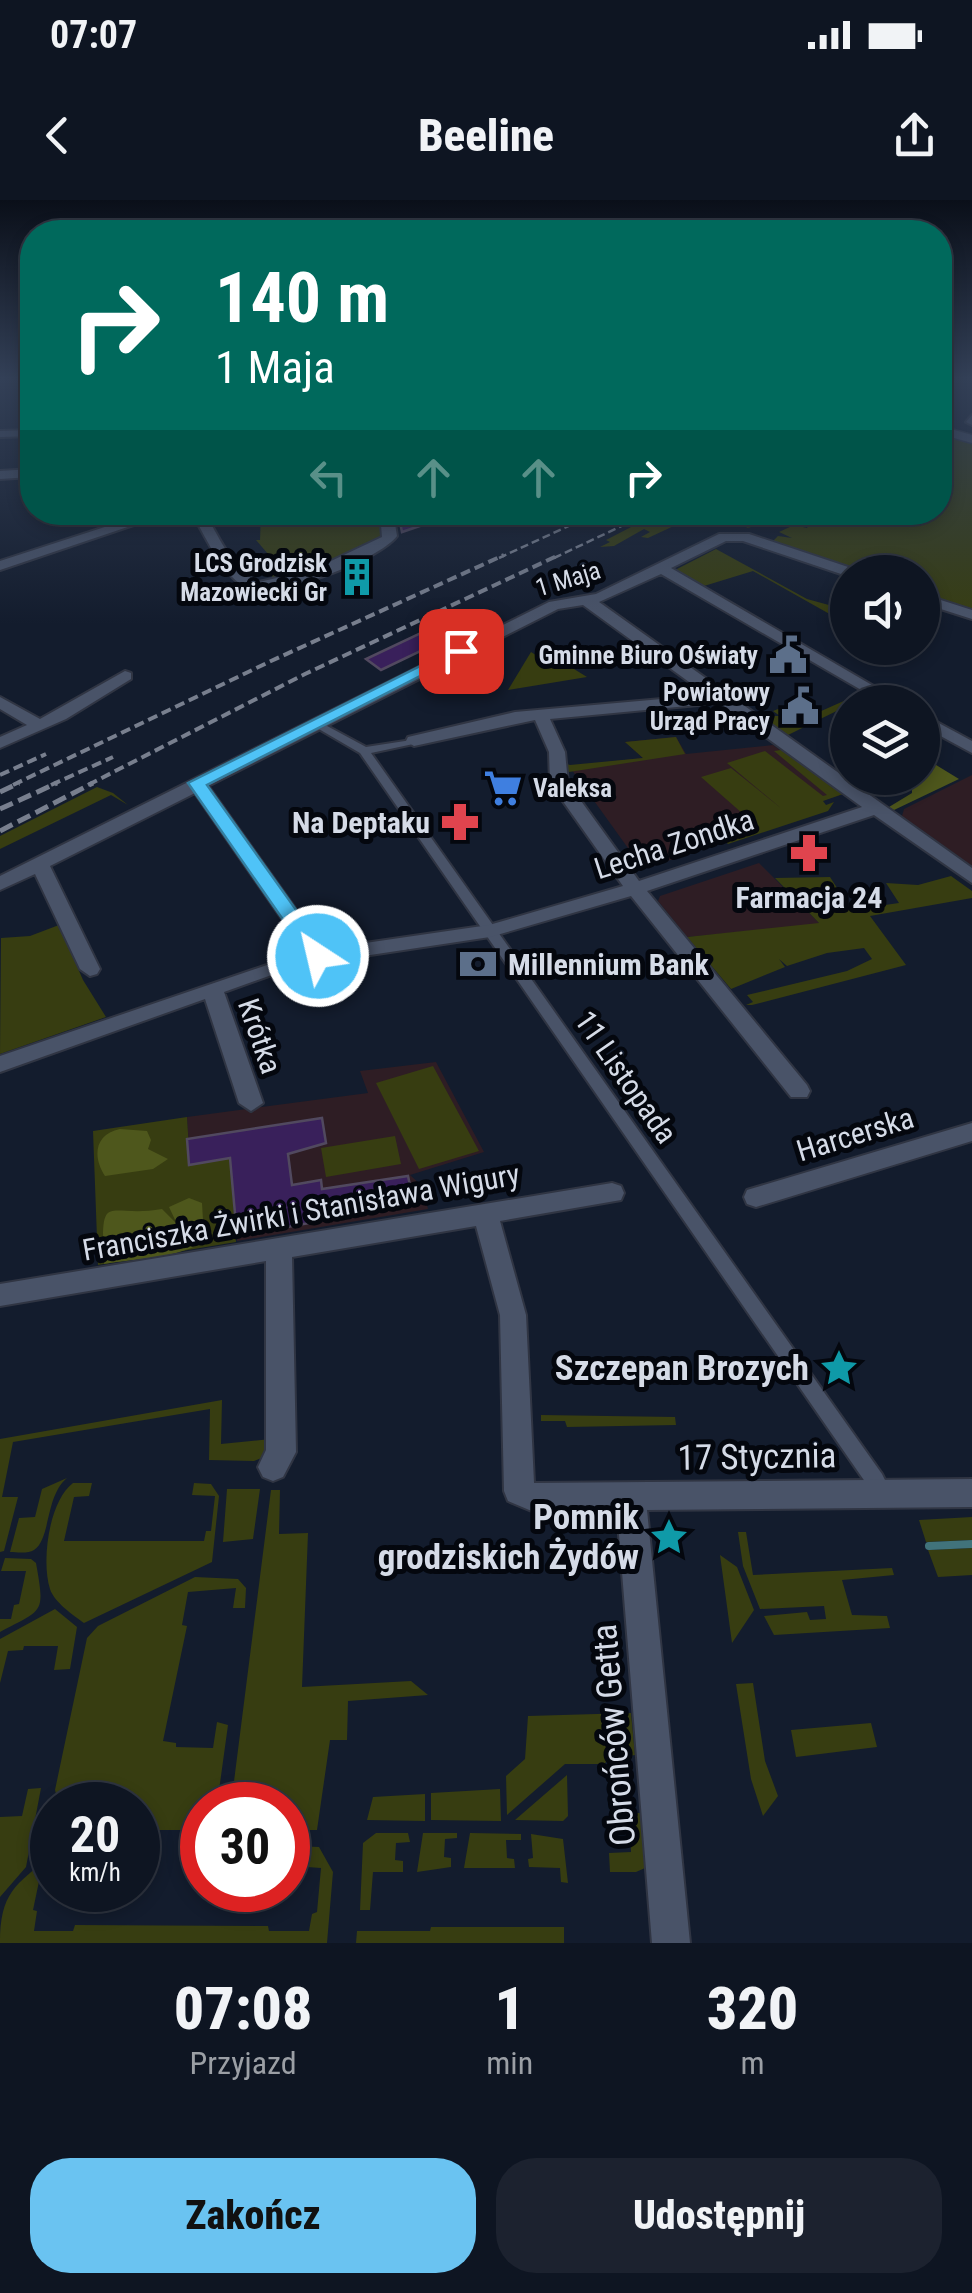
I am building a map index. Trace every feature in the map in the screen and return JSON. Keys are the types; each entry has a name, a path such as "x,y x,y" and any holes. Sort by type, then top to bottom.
{"street":[{"path":"0,566 126,525"},
{"path":"206,525 246,581 259,586 300,578 386,540 390,536 388,525"},
{"name":"1 Maja","path":"0,884 554,605 603,597 722,538 742,536 830,566"},
{"path":"661,568 864,685"},
{"path":"586,600 972,877"},
{"path":"940,604 972,615"},
{"path":"0,743 60,716 126,676"},
{"path":"364,751 486,722 540,714 722,698"},
{"path":"0,702 37,724"},
{"path":"540,714 557,752 559,782 634,889 800,1091"},
{"name":"11 Listopada","path":"316,723 364,751 879,1486"},
{"path":"940,729 972,748"},
{"path":"197,783 318,956"},
{"name":"Lecha Zondka","path":"0,1064 318,956 490,931 634,889 876,808"},
{"path":"40,865 90,969"},
{"name":"Krótka","path":"212,989 252,1103"},
{"name":"Harcerska","path":"756,1197 972,1132"},
{"name":"Franciszka Żwirki i Stanisława Wigury","path":"0,1295 612,1193"},
{"path":"486,1214 513,1315 519,1491 534,1498 632,1496"},
{"path":"273,1467 281,1452 279,1249"},
{"name":"17 Stycznia","path":"632,1496 879,1486 972,1492"},
{"name":"Obrońców Getta","path":"632,1496 671,1943"}],"shaded area":[{"path":"676,737 686,754 773,745 830,785 830,795 840,795 800,808 806,815 643,869 569,766 643,758 625,742"},
{"path":"972,775 972,866 902,816 904,809 940,795 940,791"},
{"path":"759,863 820,924 687,937 658,901 660,896"},
{"path":"436,1062 484,1152 410,1175 422,1186 428,1209 237,1241 231,1158 190,1164 187,1117 368,1093 360,1071"}],"green space":[{"path":"952,461 972,461 972,610 940,599 940,555 830,555 830,561 772,542 778,536 792,538 779,532 794,525 952,525"},
{"path":"261,525 380,525 382,535 344,557 285,578 272,578 274,561 256,540 260,540"},
{"path":"635,525 676,525 648,538 641,537 650,532 644,529 614,546 600,547 610,542 606,540"},
{"path":"716,549 807,599 830,605 830,614 753,571 704,586 675,570"},
{"path":"531,652 542,659 553,656 587,677 508,690"},
{"path":"806,706 819,712 830,707 830,714 788,735 760,716 780,716 773,711 778,709 792,715"},
{"path":"676,737 685,754 569,772 561,762 570,765 643,758 625,742"},
{"path":"781,750 830,785 830,795 840,795 823,801 826,805 834,802 828,811 728,844 722,838 747,829 751,821 701,777 731,768 782,809 727,763 765,751 823,796 827,795 774,751"},
{"path":"940,767 959,779 940,788"},
{"path":"97,787 113,793 128,805 111,795 0,849 0,836"},
{"path":"909,795 925,795 894,810 889,807"},
{"path":"951,876 972,891 972,898 870,916 906,965 752,1005 746,1005 753,1002 747,995 847,971 872,959 864,948 827,953 787,966 779,959 785,967 731,989 687,937 819,923 775,878 830,877 850,908 857,909 899,903 886,883 918,885"},
{"path":"59,925 83,980 106,1017 0,1054 1,938 30,936"},
{"path":"433,1066 479,1151 419,1169 376,1083"},
{"path":"187,1117 190,1164 230,1158 236,1242 98,1265 93,1131"},
{"path":"120,1129 147,1131 151,1140 148,1149 168,1159 153,1169 105,1176 98,1161 98,1147 105,1136"},
{"path":"395,1136 401,1164 326,1177 321,1148"},
{"path":"189,1198 202,1203 203,1220 213,1234 176,1253 104,1264 104,1224 111,1211 162,1209 177,1224 169,1207"},
{"path":"222,1400 221,1444 271,1439 264,1457 254,1461 209,1460 210,1409 13,1442 2,1497 18,1497 4,1551 0,1552 0,1439"},
{"path":"541,1415 675,1417 676,1425 567,1427 565,1421 541,1421"},
{"path":"67,1478 55,1495 39,1544 29,1552 10,1552 19,1518 35,1517 42,1489"},
{"path":"73,1483 92,1483 89,1496 74,1497 64,1541 204,1541 206,1531 211,1531 215,1496 192,1495 194,1483 211,1484 219,1496 212,1562 84,1623 55,1599 47,1577 53,1517"},
{"path":"227,1489 260,1489 253,1539 223,1542"},
{"path":"271,1490 280,1490 279,1534 308,1533 302,1687 411,1681 428,1695 348,1701 347,1740 330,1740 317,1830 310,1830 310,1782 234,1782"},
{"path":"972,1517 972,1540 926,1542 919,1520"},
{"path":"738,1532 746,1532 753,1575 892,1568 894,1575 842,1580 852,1615 887,1616 890,1628 774,1635 764,1616 807,1612 810,1620 826,1619 824,1606 760,1609 743,1566"},
{"path":"972,1548 972,1575 938,1577 928,1550"},
{"path":"720,1555 737,1567 754,1610 732,1643"},
{"path":"5,1558 31,1559 36,1563 40,1601 33,1614 0,1632 0,1619 11,1619 14,1605 19,1604 26,1571 1,1571"},
{"path":"195,1577 238,1579 246,1588 245,1608 233,1608 236,1588 188,1592 182,1625 187,1626 163,1741 176,1743 176,1747 213,1748 217,1722 228,1725 220,1782 180,1782 180,1830 160,1830 160,1782 57,1782 87,1638 98,1626"},
{"path":"55,1609 77,1627 70,1669 54,1670 58,1646 24,1646 23,1650 8,1651 0,1683 0,1639"},
{"path":"753,1683 765,1761 778,1796 763,1816 751,1779 736,1684"},
{"path":"631,1713 635,1755 609,1759 604,1764 565,1764 507,1815 506,1776 525,1759 528,1716"},
{"path":"871,1723 877,1747 796,1757 791,1730"},
{"path":"567,1775 568,1816 563,1821 515,1820"},
{"path":"28,1789 30,1846 26,1867 0,1897 0,1817 22,1816"},
{"path":"500,1789 501,1821 431,1820 431,1793"},
{"path":"425,1794 425,1821 367,1820 373,1797"},
{"path":"629,1813 641,1813 645,1868 610,1872 609,1853 631,1852"},
{"path":"376,1833 408,1833 410,1842 396,1843 395,1860 403,1861 403,1872 373,1872 370,1910 360,1910 363,1843"},
{"path":"423,1833 457,1833 457,1838 445,1839 444,1857 451,1858 451,1867 417,1872"},
{"path":"470,1833 521,1834 521,1840 506,1840 507,1858 514,1859 515,1868 464,1868"},
{"path":"531,1834 563,1839 568,1883 561,1882 560,1868 529,1867 528,1859 533,1858"},
{"path":"310,1847 319,1847 333,1872 327,1943 0,1943 7,1901 30,1872 30,1912 37,1912 34,1931 73,1931 75,1925 268,1926 269,1931 309,1931 312,1914 317,1912 321,1868 310,1867"},
{"path":"431,1927 564,1927 564,1943 356,1943 357,1931 430,1931"}],"building":[{"path":"401,525 423,525 402,532"},
{"path":"463,613 482,621 459,632 464,635 444,644 439,642 381,670 366,659"},
{"path":"322,1118 326,1143 288,1154 292,1185 321,1180 322,1189 408,1176 414,1204 237,1236 230,1158 189,1165 187,1139"}],"waterway":[{"path":"929,1546 972,1544"}],"railway":[{"path":"499,558 571,525"},
{"path":"554,558 624,525"},
{"path":"13,785 504,555"},
{"path":"88,785 305,674 559,555"},
{"path":"0,775 46,754"},
{"path":"51,785 113,757"},
{"path":"0,792 19,783"},
{"path":"0,809 57,783"},
{"path":"0,831 93,783"}],"place":[{"name":"LCS Grodzisk Mazowiecki Gr","path":"357,577"},
{"name":"Gminne Biuro Oświaty","path":"788,655"},
{"name":"Powiatowy Urząd Pracy","path":"800,706"},
{"name":"Valeksa","path":"503,788"},
{"name":"Na Deptaku","path":"460,822"},
{"name":"Farmacja 24","path":"809,853"},
{"name":"Millennium Bank","path":"478,964"},
{"name":"Szczepan Brozych","path":"839,1368"},
{"name":"Pomnik grodziskich Żydów","path":"669,1537"}],"route":[{"path":"318,956 197,783 461,651"}]}
